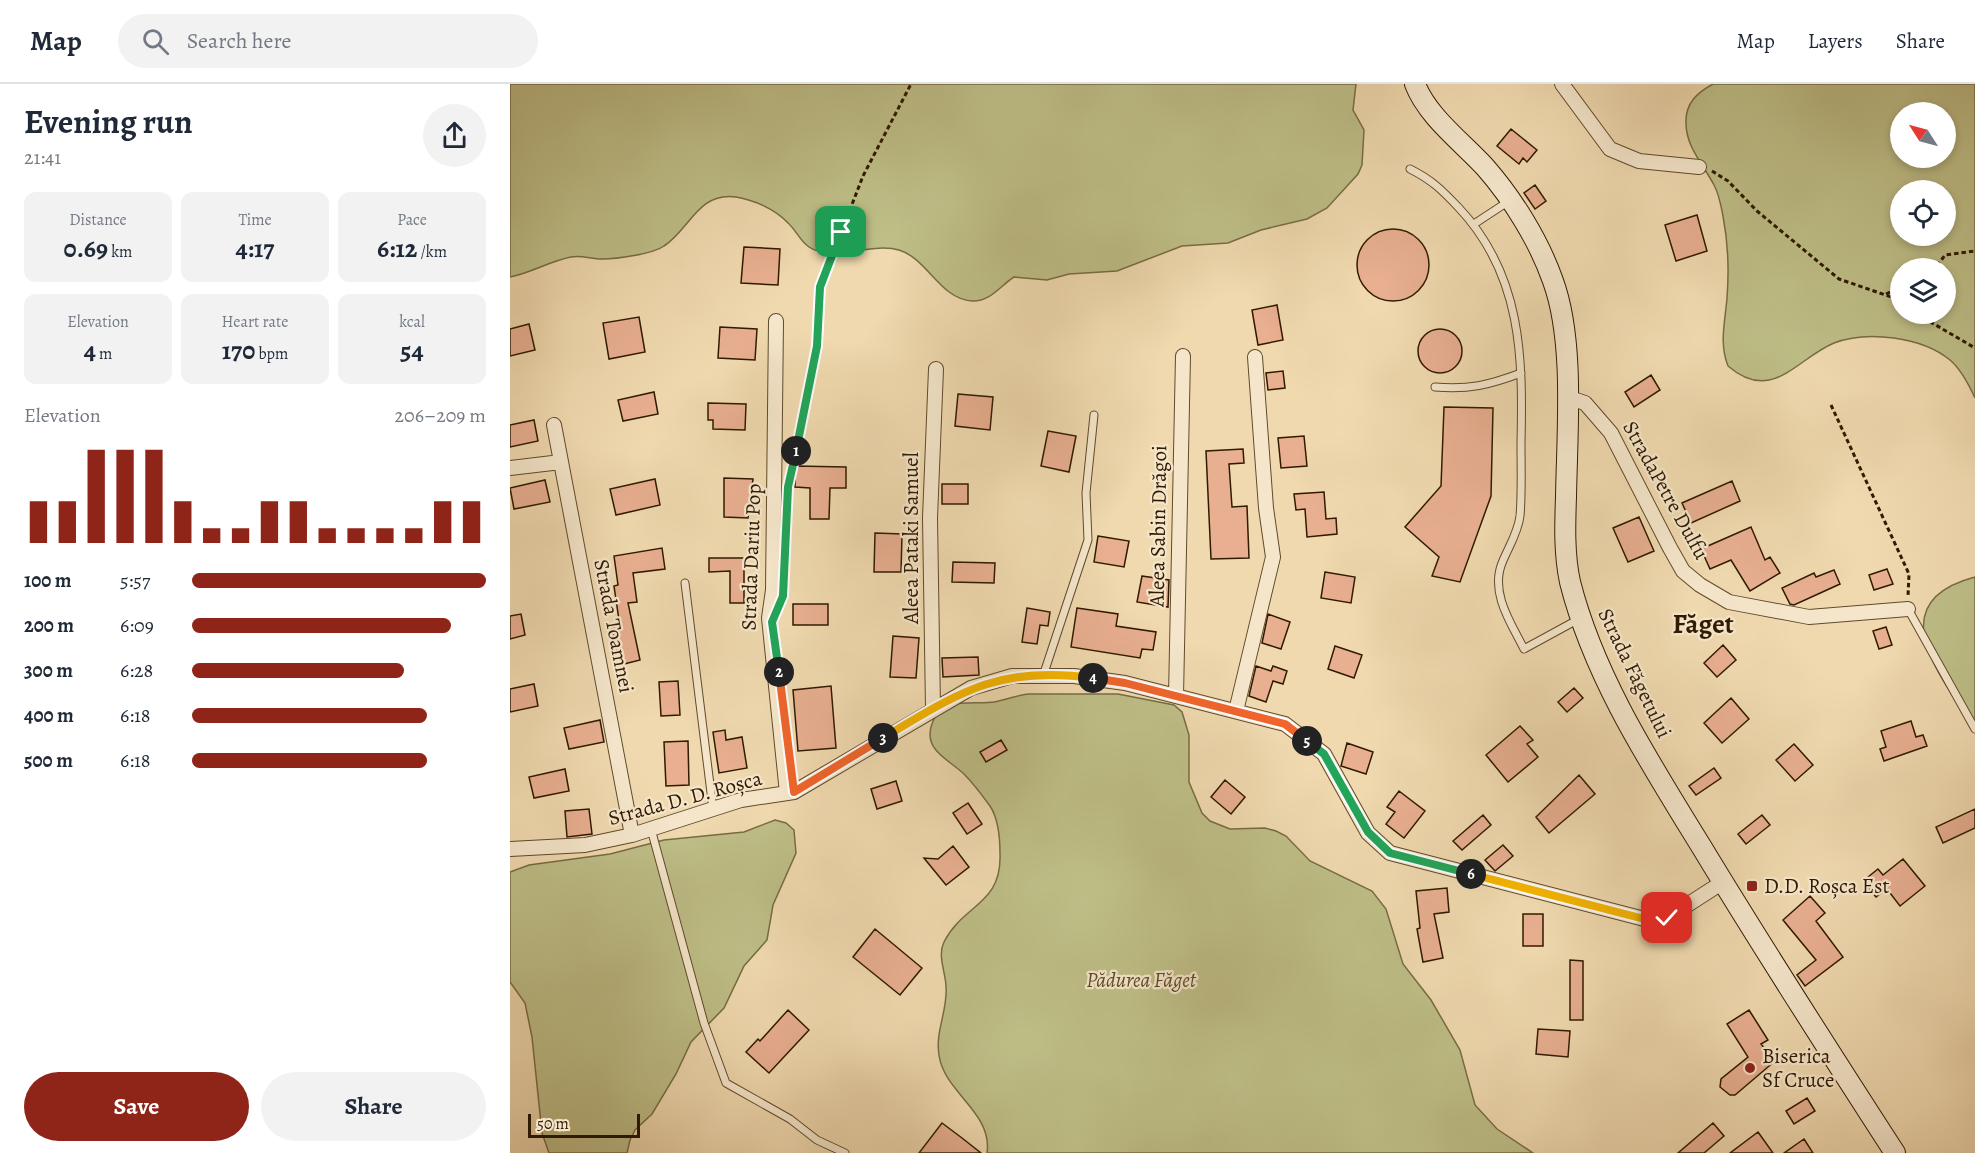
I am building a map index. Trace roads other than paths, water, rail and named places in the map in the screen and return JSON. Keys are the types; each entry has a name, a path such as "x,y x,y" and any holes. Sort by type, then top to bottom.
{"main road":[{"name":"Strada Făgetului","path":"1415,84 1440,121 1488,171 1521,217 1553,280 1563,315 1567,398 1569,577 1581,618 1614,695 1723,882 1895,1153"}],"street":[{"path":"1562,84 1610,149 1639,161 1699,168"},
{"name":"Strada Dariu Pop","path":"776,321 773,590 769,618 787,793"},
{"name":"Aleea Sabin Drăgoi","path":"1176,696 1183,356"},
{"path":"1236,711 1273,557 1266,508 1255,357"},
{"name":"Aleea Pataki Samuel","path":"933,708 930,518 936,369"},
{"name":"StradaPetre Dulfu","path":"1567,398 1585,403 1611,433 1683,571 1700,585 1729,602 1809,617 1908,609"},
{"name":"Strada Toamnei","path":"554,425 632,835"},
{"path":"510,468 561,462"},
{"name":"Strada D. D. Roșca","path":"510,849 585,845 632,835 741,801 794,792 933,708 971,688 1012,676 1074,676 1125,683 1285,724 1324,754 1368,832 1390,853 1652,921 1667,918 1723,882"}],"lane":[{"path":"1410,169 1433,180 1474,224 1498,264 1512,303 1521,373 1520,518 1510,549 1501,565 1500,600 1524,649 1581,618"},
{"path":"1474,224 1509,201"},
{"path":"1435,387 1464,389 1492,384 1521,373"},
{"path":"1043,676 1088,540 1086,493 1094,415"},
{"path":"685,583 713,809"},
{"path":"1908,609 1975,729"},
{"path":"651,829 704,1023 726,1083 790,1119 817,1140 845,1153"}],"place":[{"name":"D.D. Roșca Est","path":"1752,886"},
{"name":"Biserica Sf Cruce","path":"1750,1068"}],"district":[{"name":"Făget","path":"1703,624"}],"park label":[{"name":"Pădurea Făget","path":"1141,980"}]}
